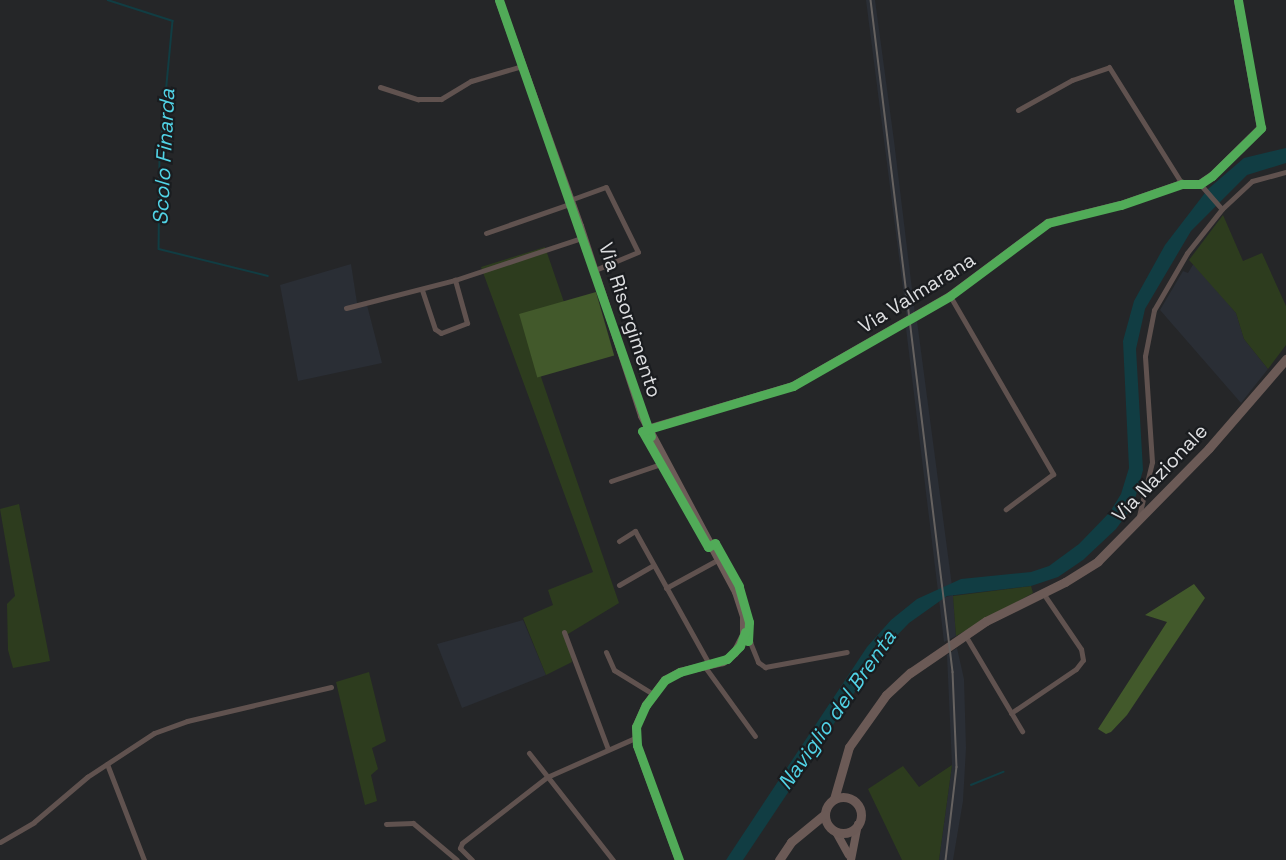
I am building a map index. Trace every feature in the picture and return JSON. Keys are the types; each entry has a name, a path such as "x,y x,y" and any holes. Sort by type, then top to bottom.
{"main road":[{"name":"Via Nazionale","path":"834,799 849,747 886,695 965,635 1098,561 1228,428 1286,359"},
{"path":"780,860 812,832 848,832 858,825 860,811 851,799 842,774"},
{"path":"780,860 791,842 825,814 834,799 851,799"},
{"path":"825,814 834,831"}],"street":[{"name":"Via Risorgimento","path":"499,0 584,237 647,429 742,604 743,639"},
{"path":"1221,207 1202,188 1262,128 1238,0"},
{"path":"380,87 418,99 441,99 471,81 522,66"},
{"path":"1018,110 1072,80 1110,67 1182,184"},
{"path":"1139,521 1137,517 1152,462 1145,376 1148,330 1167,284 1221,207 1252,182 1286,172"},
{"name":"Via Valmarana","path":"647,429 786,390 950,296 1048,223 1121,205 1182,184 1202,188"},
{"name":"Via Risorgimento","path":"571,201 606,187 638,252 595,270"},
{"path":"486,233 571,201"},
{"path":"346,308 422,290 584,237"},
{"path":"422,290 435,329 441,333 467,323 455,280"},
{"name":"Via Valmarana","path":"950,296 1053,474 1006,509"},
{"path":"611,481 664,463"},
{"path":"619,541 635,531 707,666 755,736"},
{"path":"666,588 719,559"},
{"path":"620,585 653,565"},
{"path":"1011,712 1076,669 1083,660 1081,649 1043,593"},
{"path":"564,632 608,749"},
{"path":"965,635 1023,731"},
{"path":"679,860 635,738 641,714 653,694 671,676 732,657 743,639 750,642 758,662 765,667 847,652"},
{"path":"606,652 614,670 653,694"},
{"path":"0,842 43,816 107,764 166,728 330,687"},
{"path":"472,860 460,848 462,843 547,777 635,738"},
{"path":"529,753 613,860"},
{"path":"107,764 144,860"},
{"path":"386,824 413,823 457,860"},
{"path":"850,860 858,825"},
{"path":"834,831 850,860"}],"shaded area":[{"path":"866,0 875,0 894,141 915,314 907,319"},
{"path":"1194,263 1236,313 1244,339 1268,369 1241,403 1160,310 1183,271 1188,273"},
{"path":"351,264 357,303 367,305 382,363 298,381 280,285"},
{"path":"917,321 952,586 938,591 906,328"},
{"path":"953,595 956,636 944,642 939,599"},
{"path":"523,620 546,675 462,708 437,644"},
{"path":"957,648 964,679 966,748 963,801 953,860 939,860 952,765 947,655"}],"green space":[{"path":"1223,215 1243,261 1262,253 1286,306 1286,345 1268,369 1244,339 1236,313 1189,260"},
{"path":"545,247 565,305 521,319 619,603 568,634 572,662 546,675 523,618 553,605 548,590 593,572 481,267"},
{"path":"596,292 614,355 537,377 519,314"},
{"path":"19,504 50,661 13,668 8,650 7,604 15,596 0,509"},
{"path":"1194,584 1205,598 1127,715 1111,732 1106,734 1098,729 1167,622 1145,615"},
{"path":"1031,586 1033,593 956,636 953,596"},
{"path":"369,672 386,741 372,748 378,769 371,775 377,801 365,805 336,682"},
{"path":"952,765 939,860 902,860 868,789 903,766 919,787"}],"water":[{"name":"Naviglio del Brenta","path":"1286,148 1286,163 1247,175 1191,231 1145,309 1136,349 1143,470 1133,506 1116,529 1083,560 1058,577 1031,586 947,596 909,623 883,650 743,860 726,860 867,647 891,620 917,599 961,579 1031,572 1049,566 1079,544 1110,512 1121,494 1129,468 1123,341 1134,301 1165,245 1208,189 1244,158"}],"waterway":[{"name":"Scolo Finarda","path":"108,0 173,21 160,159 159,249 268,276"},
{"path":"971,785 1004,772"}],"railway":[{"path":"871,0 953,672 957,767 946,860"}],"cycle path":[{"path":"499,0 651,436"},
{"path":"743,639 748,641 749,622 739,586 715,543 708,547 642,431 793,386 950,296 1048,223 1121,205 1182,184 1200,184 1212,176 1261,128 1238,0"},
{"path":"679,860 637,745 636,727 646,705 665,680 680,672 727,659 740,646 745,632"}]}
